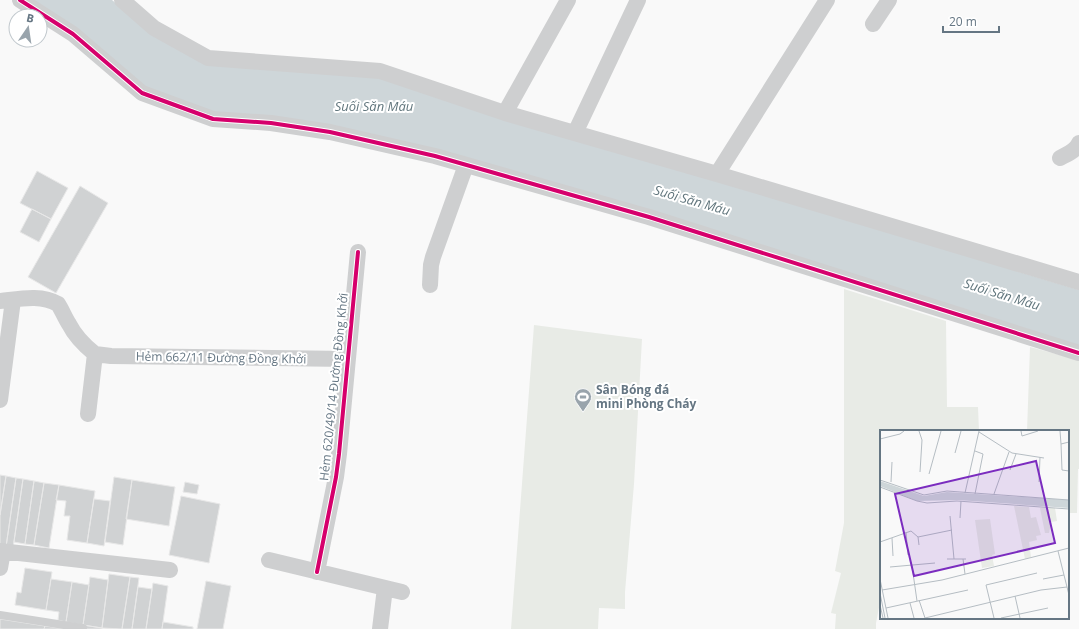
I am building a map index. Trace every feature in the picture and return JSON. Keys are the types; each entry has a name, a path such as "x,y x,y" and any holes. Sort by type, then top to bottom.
{"street":[{"path":"20,0 74,34 142,93 213,119 271,123 330,132 435,156 656,219 1079,353"},
{"path":"122,0 154,28 208,58 380,71 505,113 717,174 1079,282"},
{"path":"505,113 568,0"},
{"path":"575,134 638,0"},
{"path":"717,174 827,0"},
{"path":"873,24 889,0"},
{"path":"1060,158 1074,150 1079,143"},
{"path":"430,285 431,262 466,165"},
{"name":"Hẻm 620/49/14 Đường Đồng Khởi","path":"317,572 336,477 358,252"},
{"path":"0,400 7,301 32,298 47,299 58,304 76,336 95,354 88,414"},
{"name":"Hẻm 662/11 Đường Đồng Khởi","path":"95,354 111,356 348,359"},
{"path":"0,568 1,551 170,570"},
{"path":"269,560 402,592"},
{"path":"380,629 385,588"}],"lane":[{"path":"0,615 83,628"}],"shaded area":[{"path":"844,289 946,321 947,407 978,407 979,430 880,430 880,602 876,629 835,629 836,614 831,613 841,573 835,571 844,523"},
{"name":"Sân Bóng đá mini Phòng Cháy","path":"534,325 642,339 625,609 599,608 598,629 511,629"},
{"path":"1030,347 1079,360 1079,469 1077,513 1069,513 1069,430 1027,430"}],"water":[{"name":"Suối Săn Máu","path":"32,0 112,0 150,33 205,64 379,78 1079,290 1079,346 649,210 214,113 146,87 48,12 48,8 42,8"}],"building":[{"path":"37,171 68,188 51,219 20,203"},
{"path":"80,186 108,203 56,293 28,277"},
{"path":"32,209 51,219 39,242 20,232"},
{"path":"0,475 6,476 0,515"},
{"path":"6,476 16,478 6,547 0,546 0,515"},
{"path":"114,477 132,480 123,545 105,542"},
{"path":"16,478 23,479 13,548 6,547"},
{"path":"23,479 34,481 25,544 14,542"},
{"path":"132,480 175,487 169,526 126,519"},
{"path":"34,481 44,483 34,545 25,544"},
{"path":"185,482 199,485 197,494 183,492"},
{"path":"44,483 59,485 49,548 34,545"},
{"path":"59,485 95,491 87,543 67,540 70,516 64,516 66,501 56,500"},
{"path":"181,496 220,504 209,563 169,555"},
{"path":"94,499 110,501 104,546 87,543"},
{"path":"25,568 52,572 46,610 15,605 17,592 21,593"},
{"path":"109,574 130,577 122,629 102,628"},
{"path":"90,577 108,580 102,628 83,625"},
{"path":"130,577 139,578 132,629 122,629"},
{"path":"51,579 72,582 66,622 58,620 59,612 46,610"},
{"path":"206,581 231,586 223,629 197,629"},
{"path":"72,582 89,585 83,625 66,622"},
{"path":"153,583 168,586 162,629 146,629"},
{"path":"138,587 152,589 146,629 132,629"},
{"path":"0,619 45,626 44,629 0,629"},
{"path":"163,622 193,627 193,629 162,629"},
{"path":"83,625 102,628 102,629 83,629"},
{"path":"45,626 65,629 44,629"}],"cycle path":[{"path":"20,0 73,34 142,93 213,119 271,123 330,132 435,156 649,217 1079,353"},
{"path":"317,572 336,477 339,454 358,252"}],"place":[{"name":"Sân Bóng đá mini Phòng Cháy","path":"583,412"}]}
